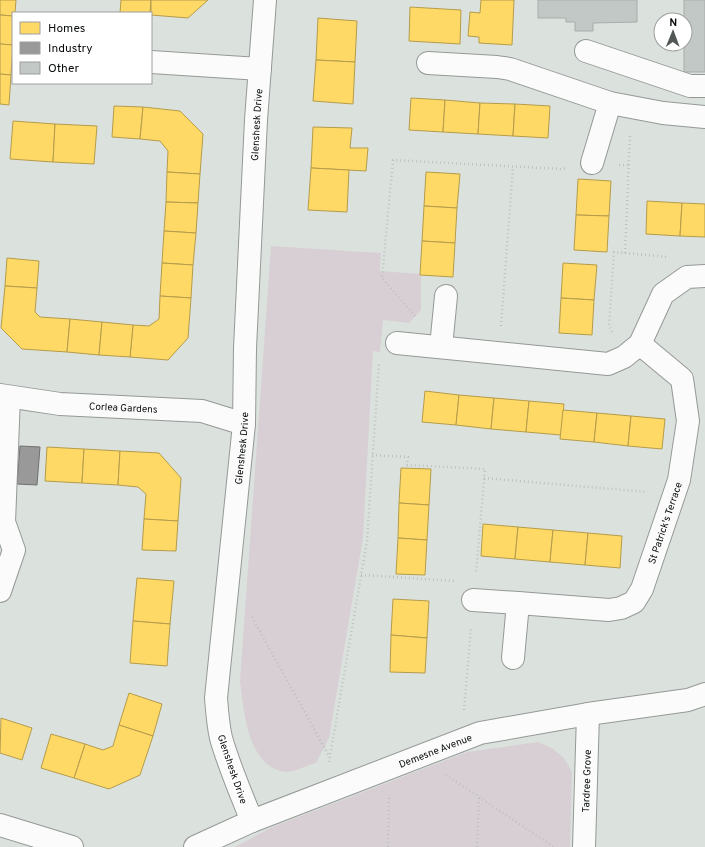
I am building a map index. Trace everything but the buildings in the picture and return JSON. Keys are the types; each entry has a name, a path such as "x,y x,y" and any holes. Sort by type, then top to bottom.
{"street":[{"name":"Glenshesk Drive","path":"252,821 230,766 221,737 217,716 216,698 244,424 245,348 265,0"},
{"path":"586,51 690,86 705,86"},
{"path":"152,62 260,70"},
{"path":"428,63 510,69 610,104 663,113 705,117"},
{"path":"592,163 610,104"},
{"path":"397,343 608,364 632,350 663,294 696,277"},
{"path":"441,347 446,296"},
{"name":"St Patrick's Terrace","path":"474,591 518,603 610,610 621,608 634,602 642,589 679,480 688,421 682,379 632,350"},
{"path":"0,591 14,550 4,522 5,396"},
{"name":"Corlea Gardens","path":"5,396 60,404 202,411 244,424"},
{"path":"513,658 518,603"},
{"name":"Demesne Avenue","path":"195,847 252,821 480,733 697,697"},
{"name":"Tardree Grove","path":"584,847 588,714"},
{"path":"0,825 72,847"}],"path":[{"path":"625,253 628,165 632,107"},
{"path":"441,347 382,278 393,160 560,169 592,163 628,165"},
{"path":"499,353 513,167"},
{"path":"632,350 609,325 614,252 674,257 696,277"},
{"path":"329,791 329,757 366,541 379,363 397,343"},
{"path":"372,455 408,457 407,464 485,469 461,740"},
{"path":"484,478 674,494"},
{"path":"361,575 474,591"},
{"path":"226,597 252,617 329,757"},
{"path":"418,757 554,847"},
{"path":"388,847 389,768"},
{"path":"477,847 479,797"}],"shaded area":[{"path":"271,246 381,253 380,271 421,274 421,310 409,323 383,320 380,352 373,351 363,538 329,738 316,763 287,772 274,768 263,761 256,750 246,722 240,681"},
{"path":"538,742 552,748 564,758 572,772 570,847 235,847 272,827 467,752"}]}
